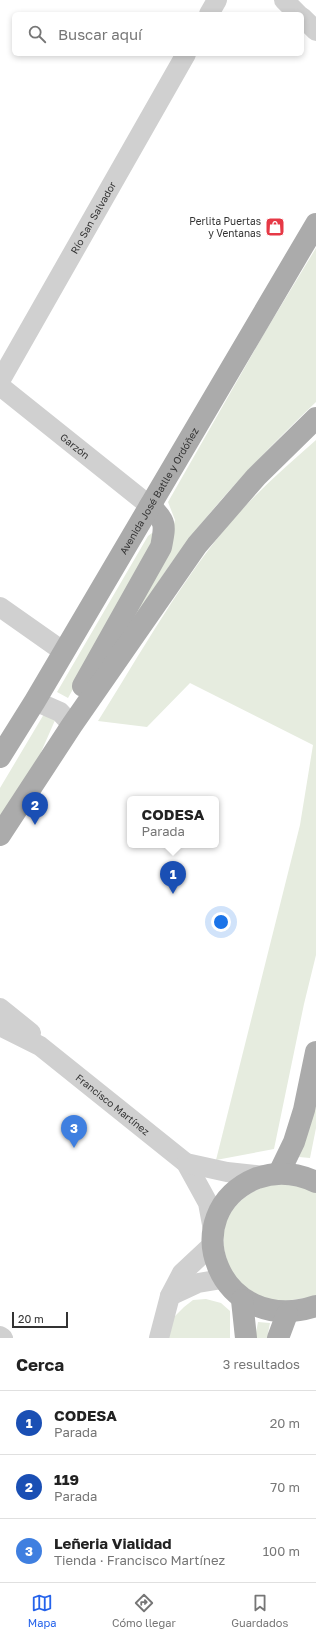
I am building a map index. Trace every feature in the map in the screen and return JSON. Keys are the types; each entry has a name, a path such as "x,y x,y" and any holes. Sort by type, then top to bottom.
{"main road":[{"name":"Avenida José Batlle y Ordóñez","path":"0,757 35,701 316,224"},
{"path":"0,835 72,725 197,545 256,477 316,418"},
{"path":"72,725 78,696 161,547 164,530 162,517 150,506"},
{"path":"271,1175 294,1142 304,1110 316,1052"},
{"path":"305,1311 263,1311 242,1300 230,1291 222,1279 215,1263 213,1238 218,1215 226,1202 236,1190 249,1182 271,1175 294,1174 316,1182"},
{"path":"242,1300 246,1338"},
{"path":"278,1338 305,1311"}],"street":[{"path":"210,12 217,0"},
{"path":"284,0 296,12"},
{"path":"304,20 316,31"},
{"name":"Río San Salvador","path":"0,380 185,56"},
{"name":"Garzón","path":"0,386 150,506"},
{"path":"0,607 64,652"},
{"path":"35,701 60,712 72,725"},
{"name":"Francisco Martínez","path":"0,1008 29,1030 40,1046"},
{"name":"Francisco Martínez","path":"0,1026 40,1046 186,1163 208,1203 213,1238"},
{"name":"Francisco Martínez","path":"186,1163 227,1172 271,1175"},
{"path":"159,1338 170,1296 182,1273 213,1238"},
{"path":"170,1296 198,1283 222,1279"}],"shaded area":[{"path":"316,248 316,402 262,455 212,511 172,562 121,639 169,541 175,520 168,502 265,332"},
{"path":"316,440 316,955 304,1004 274,1149 216,1160 300,825 313,745 190,683 147,727 98,721 163,616 197,565 216,540 235,517 274,477"},
{"path":"152,533 156,535 156,541 68,698 57,692 148,536"},
{"path":"44,714 56,718 35,766 0,817 0,788"},
{"path":"316,1087 316,1128 310,1158 299,1157"},
{"path":"275,1183 305,1187 316,1193 316,1295 313,1297 269,1303 234,1278 229,1270 224,1246 224,1233 227,1221 232,1211 240,1201 250,1194"},
{"path":"206,1299 221,1303 230,1311 230,1338 166,1338 171,1320 184,1307 193,1300"},
{"path":"258,1322 270,1323 267,1338 255,1338"}],"place":[{"name":"Perlita Puertas y Ventanas","path":"275,227"},
{"name":"119","path":"35,825"},
{"name":"CODESA","path":"173,894"},
{"name":"Leñeria Vialidad","path":"74,1148"}]}
